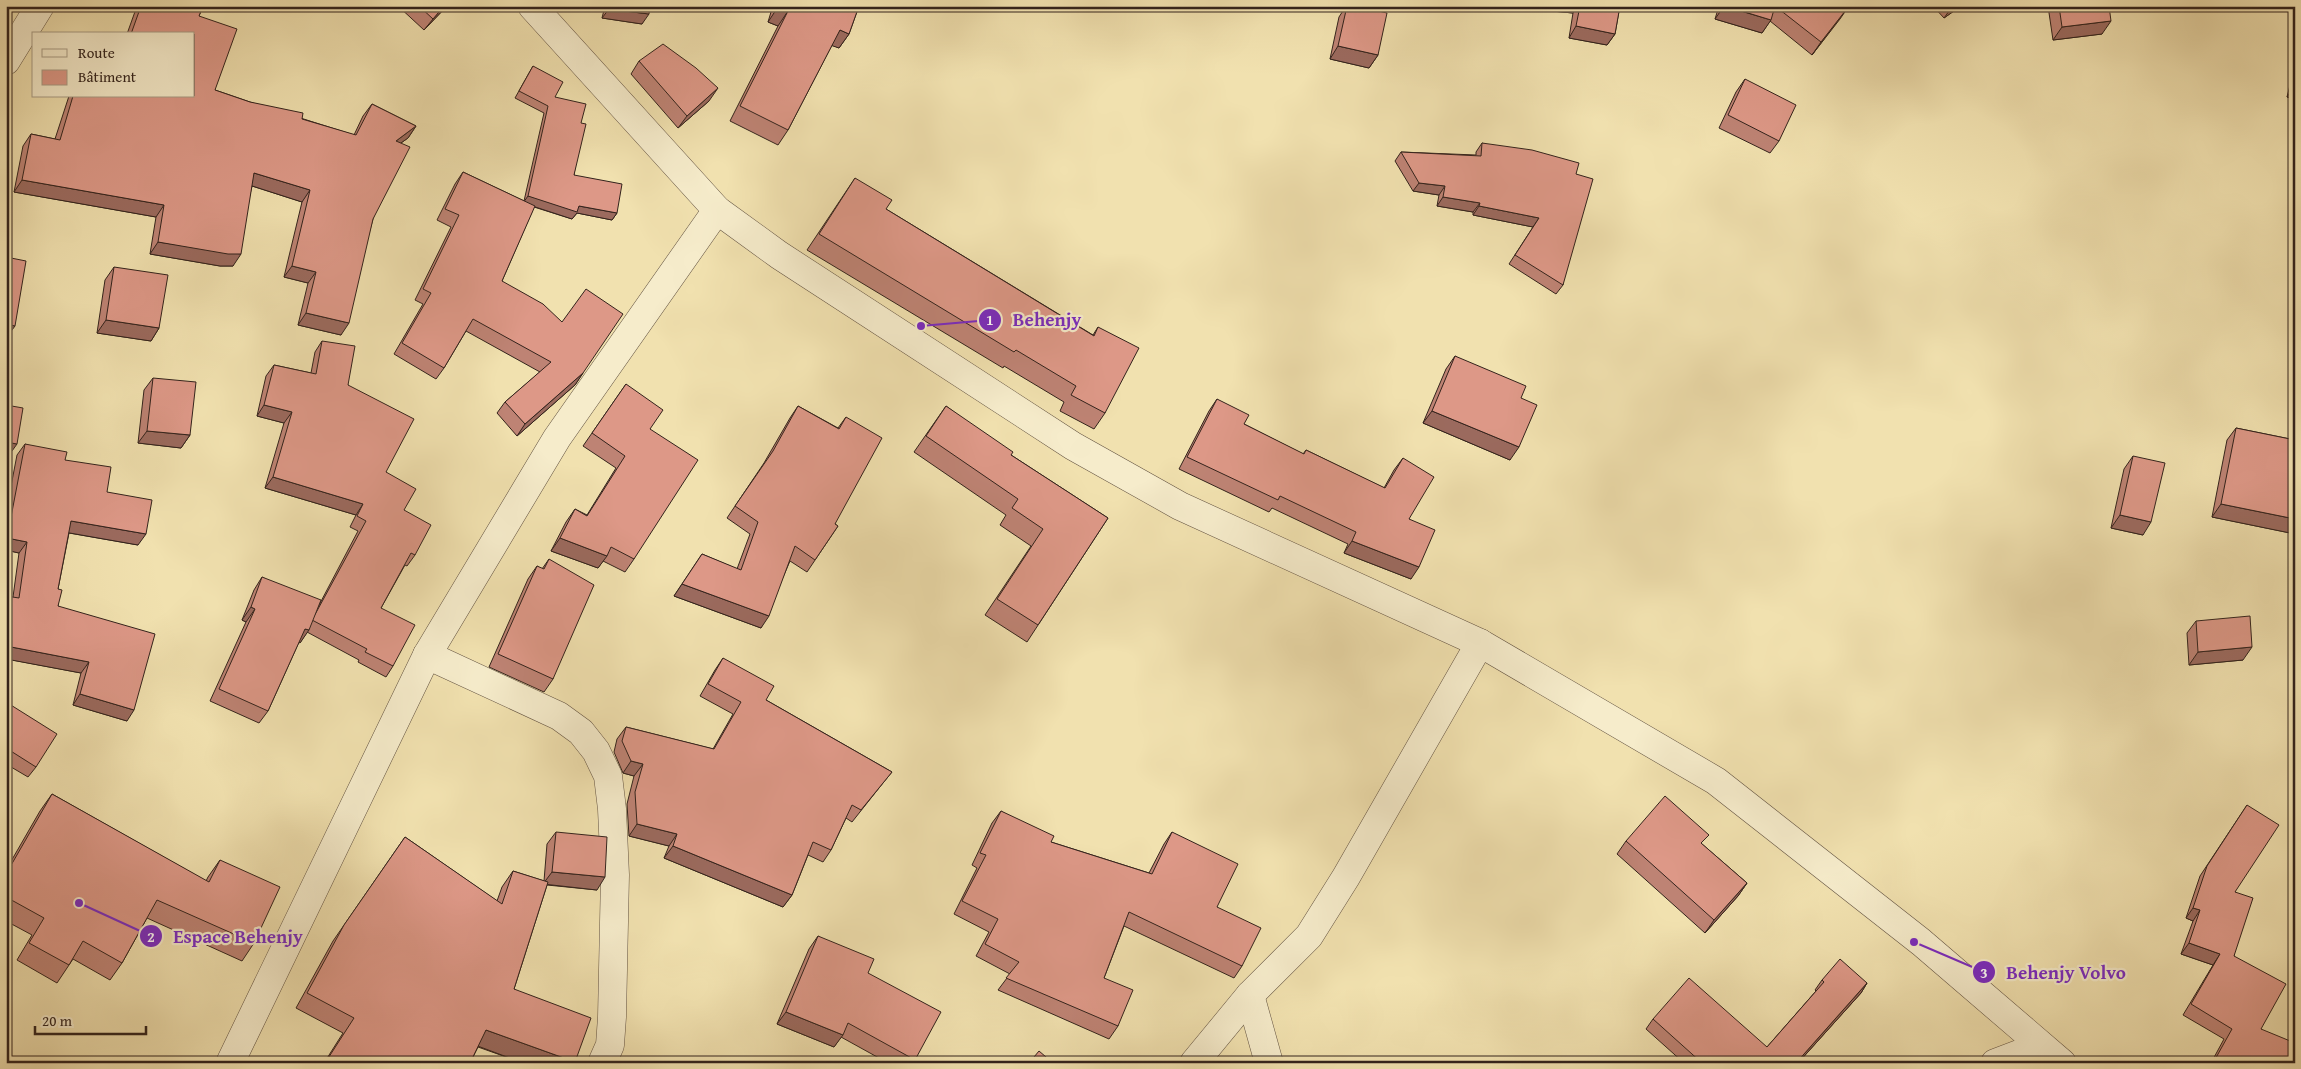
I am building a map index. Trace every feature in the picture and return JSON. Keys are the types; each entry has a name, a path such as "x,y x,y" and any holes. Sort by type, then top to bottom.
{"street":[{"path":"6,52 18,6"},
{"path":"6,61 40,6"},
{"path":"532,6 717,210 779,255 1073,446 1180,506 1480,643 1716,781 1921,942 2062,1063"},
{"path":"230,1063 427,655 557,438 717,210"},
{"path":"1194,1063 1250,995 1309,936 1346,877 1480,643"},
{"path":"427,655 559,716 581,732 596,751 608,776 612,809 615,874 612,1017 610,1045 602,1063"},
{"path":"1250,995 1269,1063"},
{"path":"1995,1063 2040,1046"}],"building":[{"path":"141,6 203,6 199,16 237,29 215,90 250,102 303,113 302,119 356,135 372,104 416,126 396,141 410,147 373,219 349,323 306,313 316,272 292,266 310,190 254,173 241,254 228,254 158,242 164,205 22,180 31,134 60,140 72,98 195,98 195,32 132,32"},
{"path":"419,6 444,6 433,19"},
{"path":"610,6 650,6 649,14 609,9"},
{"path":"778,6 859,6 849,34 840,30 788,130 740,106 788,11"},
{"path":"1347,6 1357,6 1387,13 1378,55 1338,46"},
{"path":"1580,6 1620,6 1615,34 1576,26"},
{"path":"1725,6 1775,6 1771,20"},
{"path":"1775,6 1849,6 1821,42"},
{"path":"2059,6 2109,6 2111,21 2062,27"},
{"path":"663,44 696,68 718,88 687,116 639,61"},
{"path":"533,66 563,82 555,97 586,104 581,123 586,124 574,175 622,184 617,213 579,206 577,212 528,196 548,106 519,91"},
{"path":"1745,79 1796,105 1779,141 1728,115"},
{"path":"1482,143 1532,150 1579,163 1576,174 1593,179 1563,285 1515,255 1539,218 1479,206 1480,203 1443,197 1445,186 1419,183 1401,152 1481,156"},
{"path":"463,172 535,206 502,281 543,304 562,322 586,289 623,314 583,373 525,424 505,402 551,362 473,319 444,368 402,343 431,293 423,289 459,215 445,209"},
{"path":"855,178 892,200 886,209 1094,336 1098,327 1139,348 1105,413 1071,395 1076,386 1016,350 1014,352 819,234"},
{"path":"6,257 26,261 15,326 6,324"},
{"path":"114,267 168,275 159,328 106,320"},
{"path":"322,341 355,346 348,385 414,419 386,472 416,489 404,510 431,525 415,555 411,553 381,608 415,625 393,666 365,652 367,649 312,620 366,521 357,516 363,504 273,477 292,412 264,405 274,365 316,374"},
{"path":"1455,356 1526,386 1521,398 1537,405 1519,447 1432,411"},
{"path":"153,378 196,382 190,435 147,431"},
{"path":"626,384 663,410 650,429 698,460 634,559 611,547 607,556 560,538 575,509 587,516 625,456 592,433"},
{"path":"1217,399 1249,415 1244,424 1304,454 1306,450 1385,488 1403,458 1434,477 1409,519 1435,530 1419,567 1352,541 1356,532 1280,496 1278,500 1187,457"},
{"path":"6,405 23,408 17,444 6,442"},
{"path":"798,406 839,429 846,417 882,438 835,524 838,526 815,560 795,546 769,616 682,584 702,554 741,570 758,522 735,506 773,451"},
{"path":"946,406 1013,452 1011,455 1108,518 1038,625 997,599 1043,529 1012,508 1018,499 926,436"},
{"path":"2236,428 2295,440 2295,519 2221,504"},
{"path":"25,444 67,452 65,460 111,467 107,492 152,500 146,534 71,521 58,589 62,590 58,606 155,634 134,710 80,694 89,662 6,646 6,596 19,598 27,542 7,538"},
{"path":"2133,456 2165,463 2151,522 2120,515"},
{"path":"549,559 594,585 553,679 498,654 537,566 544,569"},
{"path":"262,577 321,600 309,630 305,629 268,711 219,689 255,609 251,607"},
{"path":"2250,616 2252,647 2198,652 2196,621"},
{"path":"6,650 10,652 6,662"},
{"path":"723,658 774,686 766,700 892,772 861,810 852,805 831,850 813,842 792,895 673,846 677,834 637,824 635,792 643,764 631,761 622,741 626,727 714,749 741,702 708,684"},
{"path":"6,702 57,734 36,767 6,748"},
{"path":"52,794 209,882 220,860 280,887 254,943 157,900 122,963 83,941 69,965 29,943 44,918 6,897 6,874"},
{"path":"1665,796 1709,835 1701,843 1747,883 1714,920 1626,841"},
{"path":"2247,805 2279,825 2235,892 2253,898 2234,956 2286,984 2261,1029 2295,1043 2295,1063 2213,1063 2232,1029 2191,1004 2220,954 2189,943 2200,910 2193,908 2207,866"},
{"path":"1001,811 1054,836 1051,842 1152,874 1172,832 1238,864 1217,907 1261,928 1242,966 1129,912 1104,978 1133,990 1118,1026 1006,978 1019,962 985,944 998,919 962,901 986,855 980,853"},
{"path":"556,832 607,837 605,877 552,872"},
{"path":"405,837 502,904 513,871 548,882 514,989 591,1018 575,1062 486,1030 470,1063 325,1063 354,1018 307,993 344,925"},
{"path":"818,936 874,959 868,973 941,1012 915,1060 848,1023 843,1035 786,1012"},
{"path":"1840,959 1867,983 1796,1063 1702,1063 1653,1019 1689,978 1767,1047 1824,982 1822,980"},
{"path":"1039,1051 1053,1063 1029,1063"}],"place":[{"name":"Behenjy","path":"921,326"},
{"name":"Espace Behenjy","path":"79,903"},
{"name":"Behenjy Volvo","path":"1914,942"}]}
